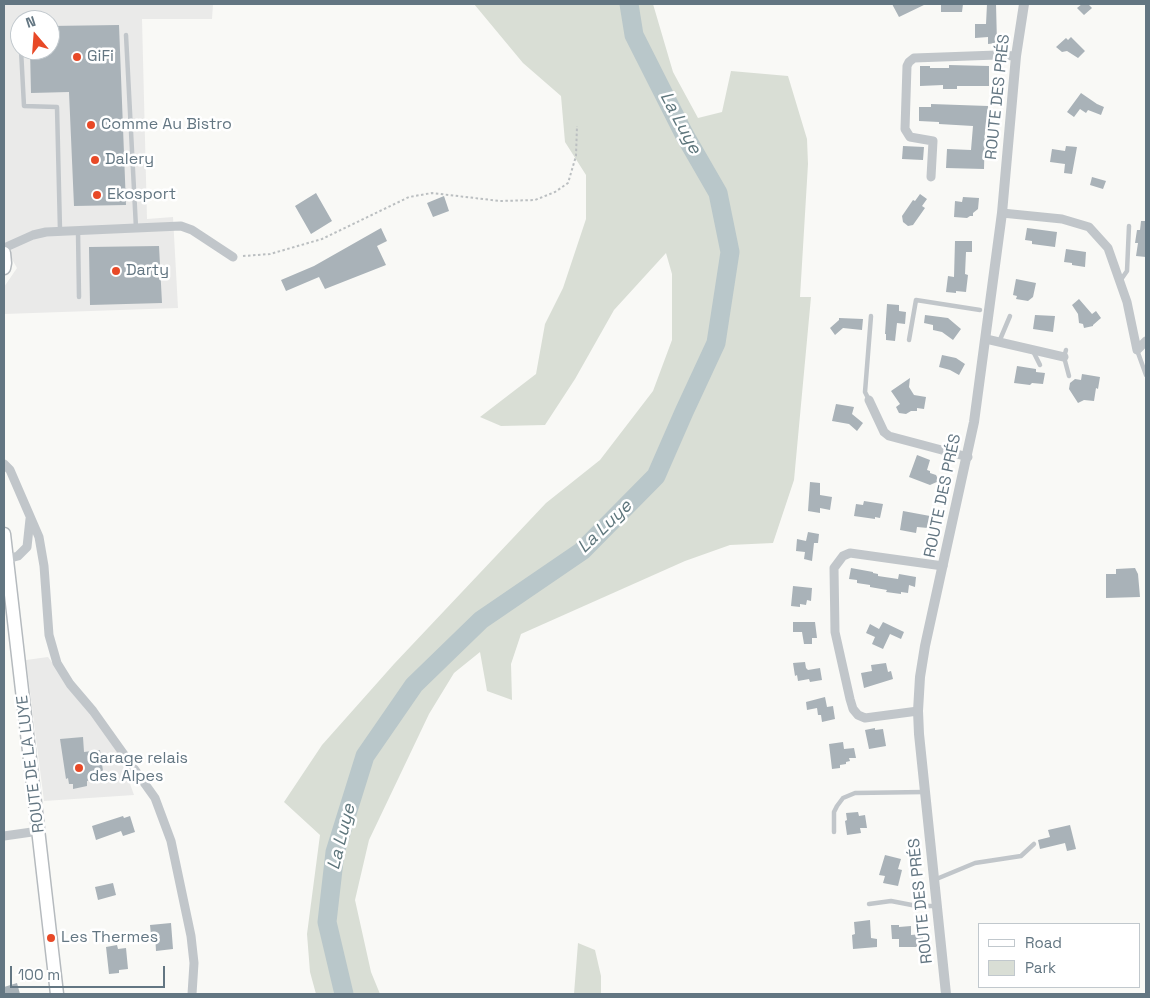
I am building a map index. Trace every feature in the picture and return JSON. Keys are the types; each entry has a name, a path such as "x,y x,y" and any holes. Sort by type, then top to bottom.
{"main road":[{"path":"4,253 4,268"},
{"name":"ROUTE DE LA LUYE","path":"4,534 57,994"}],"street":[{"name":"ROUTE DES PRÉS","path":"946,994 918,711 920,677 925,646 974,422 1002,213 1016,56 1024,4"},
{"path":"932,177 933,141 910,136 905,129 907,66 909,62 914,58 1016,56"},
{"path":"1002,213 1062,219 1089,227 1108,248 1127,302 1137,350"},
{"path":"4,248 33,235 60,230 182,226 192,230 233,257"},
{"path":"986,338 1032,350 1065,354"},
{"path":"1137,350 1146,341"},
{"path":"869,400 884,432 889,436 968,456"},
{"path":"4,464 10,470 39,536 43,556 49,635 57,664 155,798 171,841 191,936 194,962 192,994"},
{"path":"7,559 18,556 27,547 30,516"},
{"path":"918,711 865,718 858,715 853,709 835,632 834,568 843,556 850,553 943,566"},
{"path":"4,836 39,831"}],"lane":[{"path":"126,35 136,228"},
{"path":"22,60 24,106 57,107 60,230"},
{"path":"1120,282 1127,271 1128,226"},
{"path":"78,230 79,296"},
{"path":"909,340 916,300 980,310"},
{"path":"869,400 865,392 871,316"},
{"path":"999,342 1010,316"},
{"path":"1032,350 1040,365"},
{"path":"1137,350 1146,375"},
{"path":"1065,354 1069,376"},
{"path":"834,832 834,812 843,798 855,793 925,792"},
{"path":"934,880 976,863 1021,856 1034,844"},
{"path":"870,904 890,900 917,906 938,906"}],"path":[{"path":"233,257 270,254 322,238 409,197 432,193 500,201 535,200 555,192 568,183 576,156 577,126"}],"shaded area":[{"path":"4,4 213,4 212,19 142,19 147,219 173,217 178,308 4,314 4,287 17,268 4,245"},
{"path":"48,657 118,750 134,795 44,801 26,660"}],"green space":[{"path":"474,4 653,4 673,72 698,118 722,112 731,71 788,76 807,139 808,164 800,297 811,297 794,480 773,543 730,545 685,561 521,634 511,664 512,700 487,691 480,652 454,673 429,714 369,840 355,900 371,972 380,994 316,994 310,972 307,934 320,835 284,802 322,745 394,664 546,503 600,460 653,391 672,340 672,274 666,253 614,310 575,379 545,425 501,426 480,417 536,374 545,324 563,288 586,219 586,175 565,142 561,96 523,63"},
{"path":"578,943 595,950 601,976 601,994 574,994"}],"building":[{"path":"892,4 926,4 899,17"},
{"path":"941,4 963,4 962,12 941,12"},
{"path":"987,4 996,4 997,43 988,44 988,37 975,38 975,24 986,24"},
{"path":"1082,4 1088,4 1092,8 1084,15 1077,8"},
{"path":"119,25 126,205 74,206 69,92 31,93 30,60 60,60 60,26"},
{"path":"1071,37 1085,51 1078,58 1067,51 1062,52 1056,47 1066,38 1068,40"},
{"path":"949,65 989,66 989,86 957,86 957,89 943,89 943,85 920,86 920,66 949,68"},
{"path":"1081,93 1104,107 1101,115 1088,110 1086,113 1080,109 1074,117 1067,112"},
{"path":"931,104 988,106 987,129 985,129 984,169 946,168 947,149 971,150 973,126 919,121 919,107 931,107"},
{"path":"903,146 924,147 923,160 902,159"},
{"path":"1066,146 1077,147 1072,174 1064,173 1065,164 1050,162 1052,149 1065,151"},
{"path":"1092,177 1106,181 1103,189 1090,185"},
{"path":"316,193 332,221 311,234 295,206"},
{"path":"920,194 927,199 922,206 925,208 913,225 908,226 903,222 902,216 913,200 915,201"},
{"path":"444,196 449,211 433,217 427,203"},
{"path":"963,197 979,198 978,209 973,213 973,216 967,218 954,217 955,201 962,202"},
{"path":"1141,221 1146,221 1146,257 1136,256 1138,243 1135,243"},
{"path":"381,228 387,241 377,246 386,265 325,289 319,277 286,291 281,280 314,266"},
{"path":"1027,228 1057,232 1055,247 1032,244 1032,241 1025,240"},
{"path":"955,241 972,241 972,252 966,252 965,274 968,275 966,292 946,292 948,276 954,277"},
{"path":"159,246 162,303 90,305 89,247"},
{"path":"1066,249 1086,252 1085,267 1064,262"},
{"path":"1016,279 1036,283 1033,297 1028,301 1016,299 1017,296 1013,295"},
{"path":"1079,299 1092,314 1096,311 1101,318 1093,326 1084,328 1083,324 1079,323 1078,314 1072,305"},
{"path":"887,304 899,305 899,311 906,312 905,324 897,323 895,341 886,340"},
{"path":"925,315 948,318 961,329 953,340 942,332 933,330 933,325 924,323"},
{"path":"1035,315 1055,316 1053,332 1033,329"},
{"path":"839,318 863,319 862,330 843,328 835,335 830,328"},
{"path":"942,355 956,358 965,364 959,375 939,367"},
{"path":"1017,366 1036,369 1036,372 1045,373 1043,384 1014,383"},
{"path":"1082,374 1100,377 1094,401 1084,400 1078,403 1069,389 1070,383 1075,379 1081,380"},
{"path":"910,378 909,387 914,395 926,397 924,409 917,408 917,411 911,411 906,414 899,413 896,407 900,404 891,391"},
{"path":"836,404 854,407 852,414 863,423 857,431 849,424 832,421"},
{"path":"917,455 930,460 927,470 936,475 939,481 930,485 909,477"},
{"path":"810,482 820,483 820,495 832,497 830,510 820,508 820,513 808,511"},
{"path":"864,501 883,504 880,518 854,516 856,504 863,505"},
{"path":"903,511 930,516 928,528 917,527 916,533 900,530"},
{"path":"808,532 819,534 818,543 814,543 812,561 804,559 805,552 796,551 797,539 806,541"},
{"path":"851,568 873,572 878,574 878,576 898,579 899,574 916,577 915,587 909,585 908,593 886,592 887,590 870,587 870,585 857,583 857,580 849,579"},
{"path":"1135,568 1138,574 1140,597 1106,598 1106,574 1116,574 1116,569"},
{"path":"793,586 812,588 811,601 807,600 806,605 800,604 800,607 791,606"},
{"path":"793,622 815,622 817,638 812,638 812,644 804,644 802,632 793,632"},
{"path":"883,622 904,632 901,639 890,634 883,649 872,644 875,637 866,633 870,624 879,629"},
{"path":"805,662 808,670 820,668 822,680 810,682 809,679 798,681 797,675 795,676 793,663"},
{"path":"886,663 888,672 891,671 893,679 864,688 861,673 872,671 871,665"},
{"path":"825,697 827,707 833,706 835,719 822,722 817,708 807,710 806,702"},
{"path":"875,728 875,730 883,729 886,746 869,749 865,730"},
{"path":"83,737 84,752 100,750 104,778 87,781 87,786 73,789 73,784 69,784 68,778 66,779 60,739"},
{"path":"843,742 844,749 854,748 856,758 849,758 850,761 840,765 840,768 832,769 829,744"},
{"path":"858,812 859,816 865,815 867,828 860,828 861,833 847,835 846,813"},
{"path":"123,816 124,818 130,816 135,832 123,836 121,831 96,840 92,826"},
{"path":"1070,825 1076,849 1067,851 1065,843 1040,849 1038,840 1050,837 1048,830"},
{"path":"885,855 901,859 898,869 902,870 898,886 883,883 885,876 879,875"},
{"path":"113,883 116,895 98,900 95,887"},
{"path":"870,920 871,938 877,939 877,947 853,949 852,935 855,934 854,922"},
{"path":"171,923 173,949 156,951 155,934 151,935 150,925"},
{"path":"891,925 899,925 899,927 911,926 911,935 923,934 923,947 899,947 899,939 892,939"},
{"path":"117,945 118,949 126,948 128,969 119,970 119,973 109,974 106,947"},
{"path":"17,983 20,994 4,994 4,987"}],"waterway":[{"name":"La Luye","path":"344,994 327,922 335,852 365,756 414,685 481,620 582,551 656,476 716,343 730,252 718,193 684,134 634,35 629,4"}],"place":[{"name":"GiFi","path":"77,57"},
{"name":"Comme Au Bistro","path":"91,125"},
{"name":"Dalery","path":"95,160"},
{"name":"Ekosport","path":"97,195"},
{"name":"Darty","path":"116,271"},
{"name":"Garage relais des Alpes","path":"79,768"},
{"name":"Les Thermes","path":"51,938"}]}
